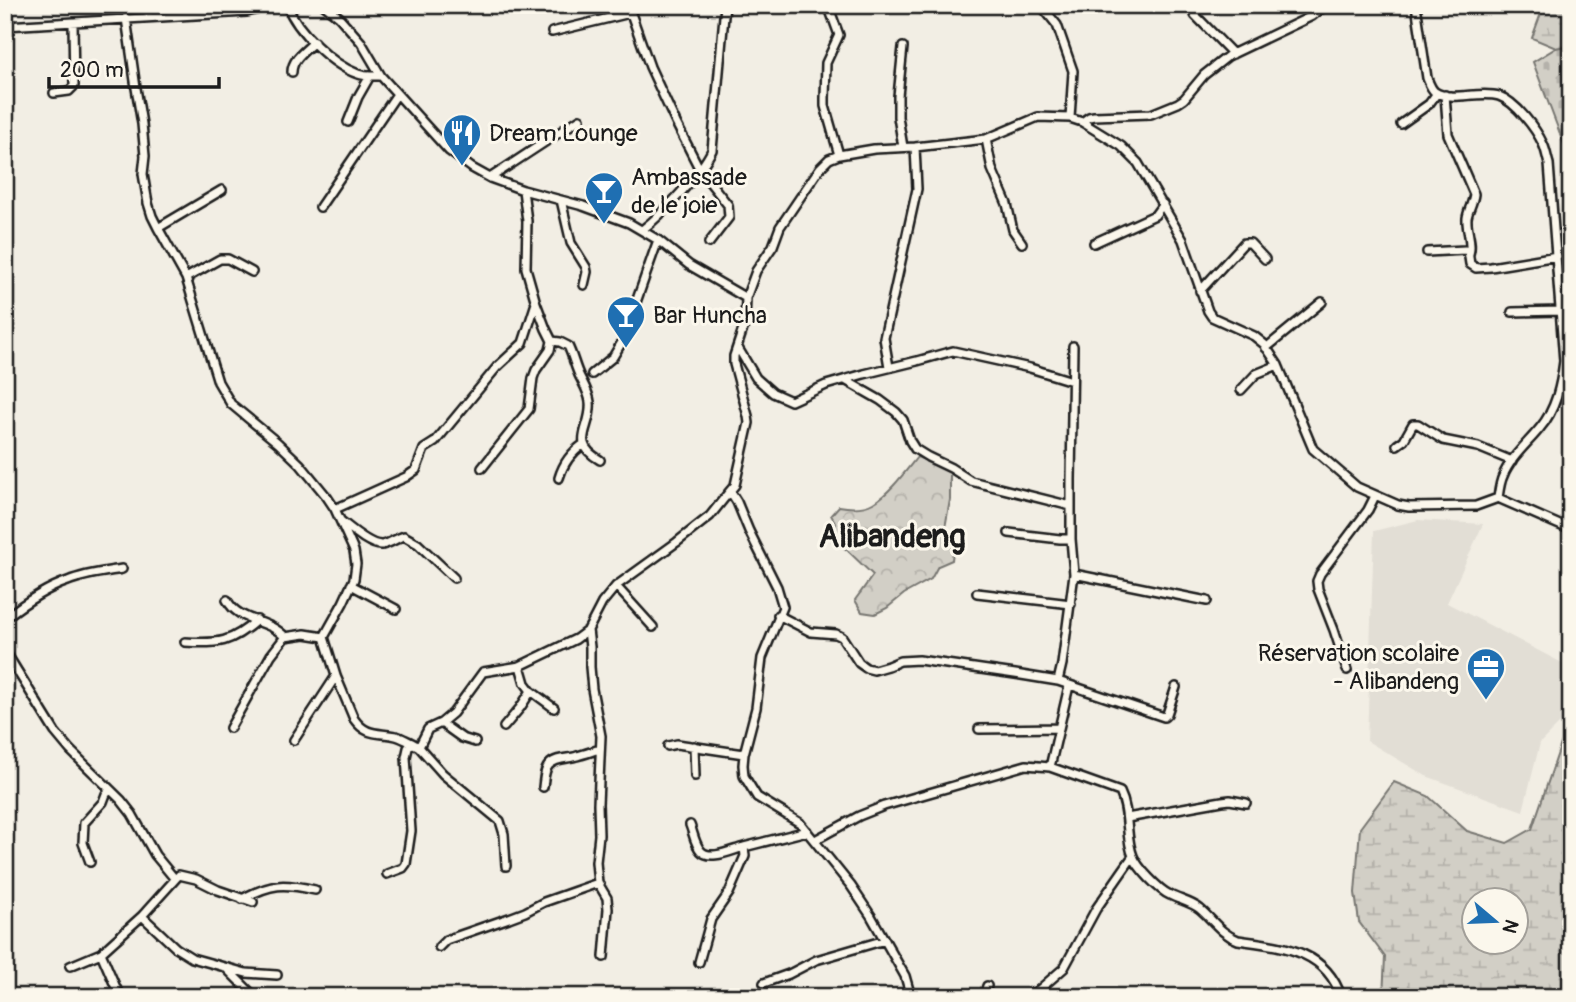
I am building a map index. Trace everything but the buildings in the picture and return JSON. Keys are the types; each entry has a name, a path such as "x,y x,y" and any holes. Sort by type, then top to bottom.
{"street":[{"path":"148,5 148,17"},
{"path":"212,5 213,15"},
{"path":"5,26 213,15 247,12 275,5"},
{"path":"287,5 296,23 325,53 357,74 381,76"},
{"path":"324,5 339,17 360,41 381,76 397,94 449,151 472,168 523,190 609,215 642,229 689,265 746,298"},
{"path":"642,229 654,221 700,170 712,150 725,5"},
{"path":"828,5 839,35 826,63 825,106 839,155"},
{"path":"1041,5 1057,25 1073,71 1070,118"},
{"path":"1082,122 1094,116 1151,114 1172,106 1184,99 1204,75 1233,54 1312,16 1326,5"},
{"path":"1416,5 1427,78 1431,88 1441,94 1500,96 1516,107 1534,130 1543,144 1549,164 1564,361 1559,393 1542,426 1503,475 1498,498"},
{"path":"552,32 629,9 650,67 700,170 728,205 729,217 709,243"},
{"path":"1195,15 1233,54"},
{"path":"126,19 142,124 145,189 152,216 186,278 213,370 231,404 300,464 327,498 335,509 354,551 354,579 324,637 336,676 354,719 358,725 377,734 396,736 416,745 443,774 500,821 504,834 506,866"},
{"path":"54,93 69,91 74,86 73,23"},
{"path":"292,72 295,61 314,42"},
{"path":"903,47 898,117 903,147"},
{"path":"348,122 370,76"},
{"path":"320,207 397,94"},
{"path":"1401,124 1441,94"},
{"path":"1441,94 1448,134 1474,194 1467,216 1471,244 1470,264 1476,268 1491,267 1556,256"},
{"path":"387,874 403,868 406,863 411,831 406,758 408,748 416,745 428,729 453,713 483,671 520,666 588,631 601,603 616,586 710,516 735,485 749,423 734,364 745,323 746,298 756,271 773,246 780,227 820,169 829,159 839,155 874,149 986,139 1038,117 1070,118 1082,122 1121,146 1138,163 1183,240 1212,317 1259,339 1278,365 1313,449 1357,488 1409,507 1476,506 1498,498 1571,530"},
{"path":"490,178 580,119"},
{"path":"986,139 992,169 1009,210 1013,230 1022,243"},
{"path":"889,367 884,338 917,189 915,147"},
{"path":"158,228 222,190"},
{"path":"482,468 529,409 533,378 550,350 552,341 536,303 526,268 527,221 523,190"},
{"path":"561,200 571,243 586,267 584,285"},
{"path":"1094,243 1155,215 1163,204"},
{"path":"592,374 613,357 622,342 658,240"},
{"path":"1200,291 1244,243 1250,243 1265,259"},
{"path":"1427,252 1465,250 1469,254"},
{"path":"186,278 220,259 228,259 252,272"},
{"path":"1266,348 1322,302"},
{"path":"335,509 416,470 424,449 435,442 497,367 523,343 536,303"},
{"path":"1512,312 1560,311"},
{"path":"552,341 568,346 589,395 590,412 584,444 589,453 600,460"},
{"path":"1058,681 1074,574 1071,539 1073,346"},
{"path":"738,348 756,378 773,393 791,401 826,385 953,351 984,356 1072,381"},
{"path":"1241,390 1256,374 1278,365"},
{"path":"845,380 890,406 903,420 915,449 971,481 1071,506"},
{"path":"1397,445 1404,440 1413,424 1418,424 1443,440 1478,447 1512,461"},
{"path":"559,478 568,460 584,444"},
{"path":"730,491 781,597 783,607 762,658 756,708 744,754 744,776 757,797 792,817 815,839 851,886 905,976 911,997"},
{"path":"1347,670 1317,581 1368,510 1375,496"},
{"path":"340,520 371,543 378,545 385,545 404,536 418,544 454,578"},
{"path":"1009,533 1071,539"},
{"path":"5,618 65,581 122,569"},
{"path":"1074,574 1207,601"},
{"path":"351,585 396,609"},
{"path":"616,586 653,627"},
{"path":"977,593 1071,604"},
{"path":"227,600 241,616 278,629 285,637"},
{"path":"778,615 811,632 842,637 859,663 874,670 900,661 919,660 1058,681 1164,717 1175,687"},
{"path":"185,642 233,638 242,634 257,620"},
{"path":"588,631 592,689 600,725 596,862 598,883 607,898 608,909 604,957"},
{"path":"230,728 271,655 285,637 305,634 324,637"},
{"path":"5,651 55,732 121,800 155,855 174,878"},
{"path":"520,666 531,691 554,708"},
{"path":"294,740 336,676"},
{"path":"1049,768 1069,686"},
{"path":"504,727 531,691"},
{"path":"441,723 462,738 475,742"},
{"path":"979,729 1058,728"},
{"path":"668,746 677,744 744,754"},
{"path":"694,746 695,776"},
{"path":"543,787 547,766 551,762 600,749"},
{"path":"815,839 859,816 910,798 1027,765 1049,768 1117,790 1122,795 1133,856 1157,886 1171,896 1197,907 1231,937 1283,946 1304,955 1325,968 1337,986 1340,997"},
{"path":"90,862 83,843 84,823 110,790"},
{"path":"1127,818 1222,801 1246,803"},
{"path":"690,825 699,850 708,855 807,831"},
{"path":"699,962 710,919 729,893 745,856 744,847"},
{"path":"1027,997 1064,968 1096,909 1133,856"},
{"path":"70,966 101,953 142,916 179,875 253,902"},
{"path":"439,947 446,940 598,883"},
{"path":"242,899 260,889 275,885 315,890"},
{"path":"142,916 192,958 246,973 277,975"},
{"path":"764,983 816,960 884,940"},
{"path":"101,953 120,997"},
{"path":"227,969 255,997"},
{"path":"984,997 987,986"}],"shaded area":[{"path":"1418,520 1483,524 1447,603 1566,665 1571,674 1571,712 1540,743 1523,811 1426,776 1367,741 1374,531"}],"green space":[{"path":"1544,5 1571,5 1571,46 1556,48 1532,38"},
{"path":"1570,45 1571,163 1533,62 1556,48"},
{"path":"917,457 950,470 950,500 945,528 953,551 952,560 938,566 931,579 904,594 887,608 875,614 862,612 855,600 873,575 847,550 832,541 836,524 831,515 839,506 861,507 879,499"},
{"path":"1571,728 1571,997 1383,997 1385,957 1359,922 1355,893 1360,828 1394,782 1428,796 1467,831 1507,843 1532,829 1565,732"}],"place":[{"name":"Dream Lounge","path":"462,167"},
{"name":"Ambassade de le joie","path":"604,225"},
{"name":"Bar Huncha","path":"626,349"},
{"name":"Réservation scolaire - Alibandeng","path":"1486,701"}],"district":[{"name":"Alibandeng","path":"892,537"}]}
